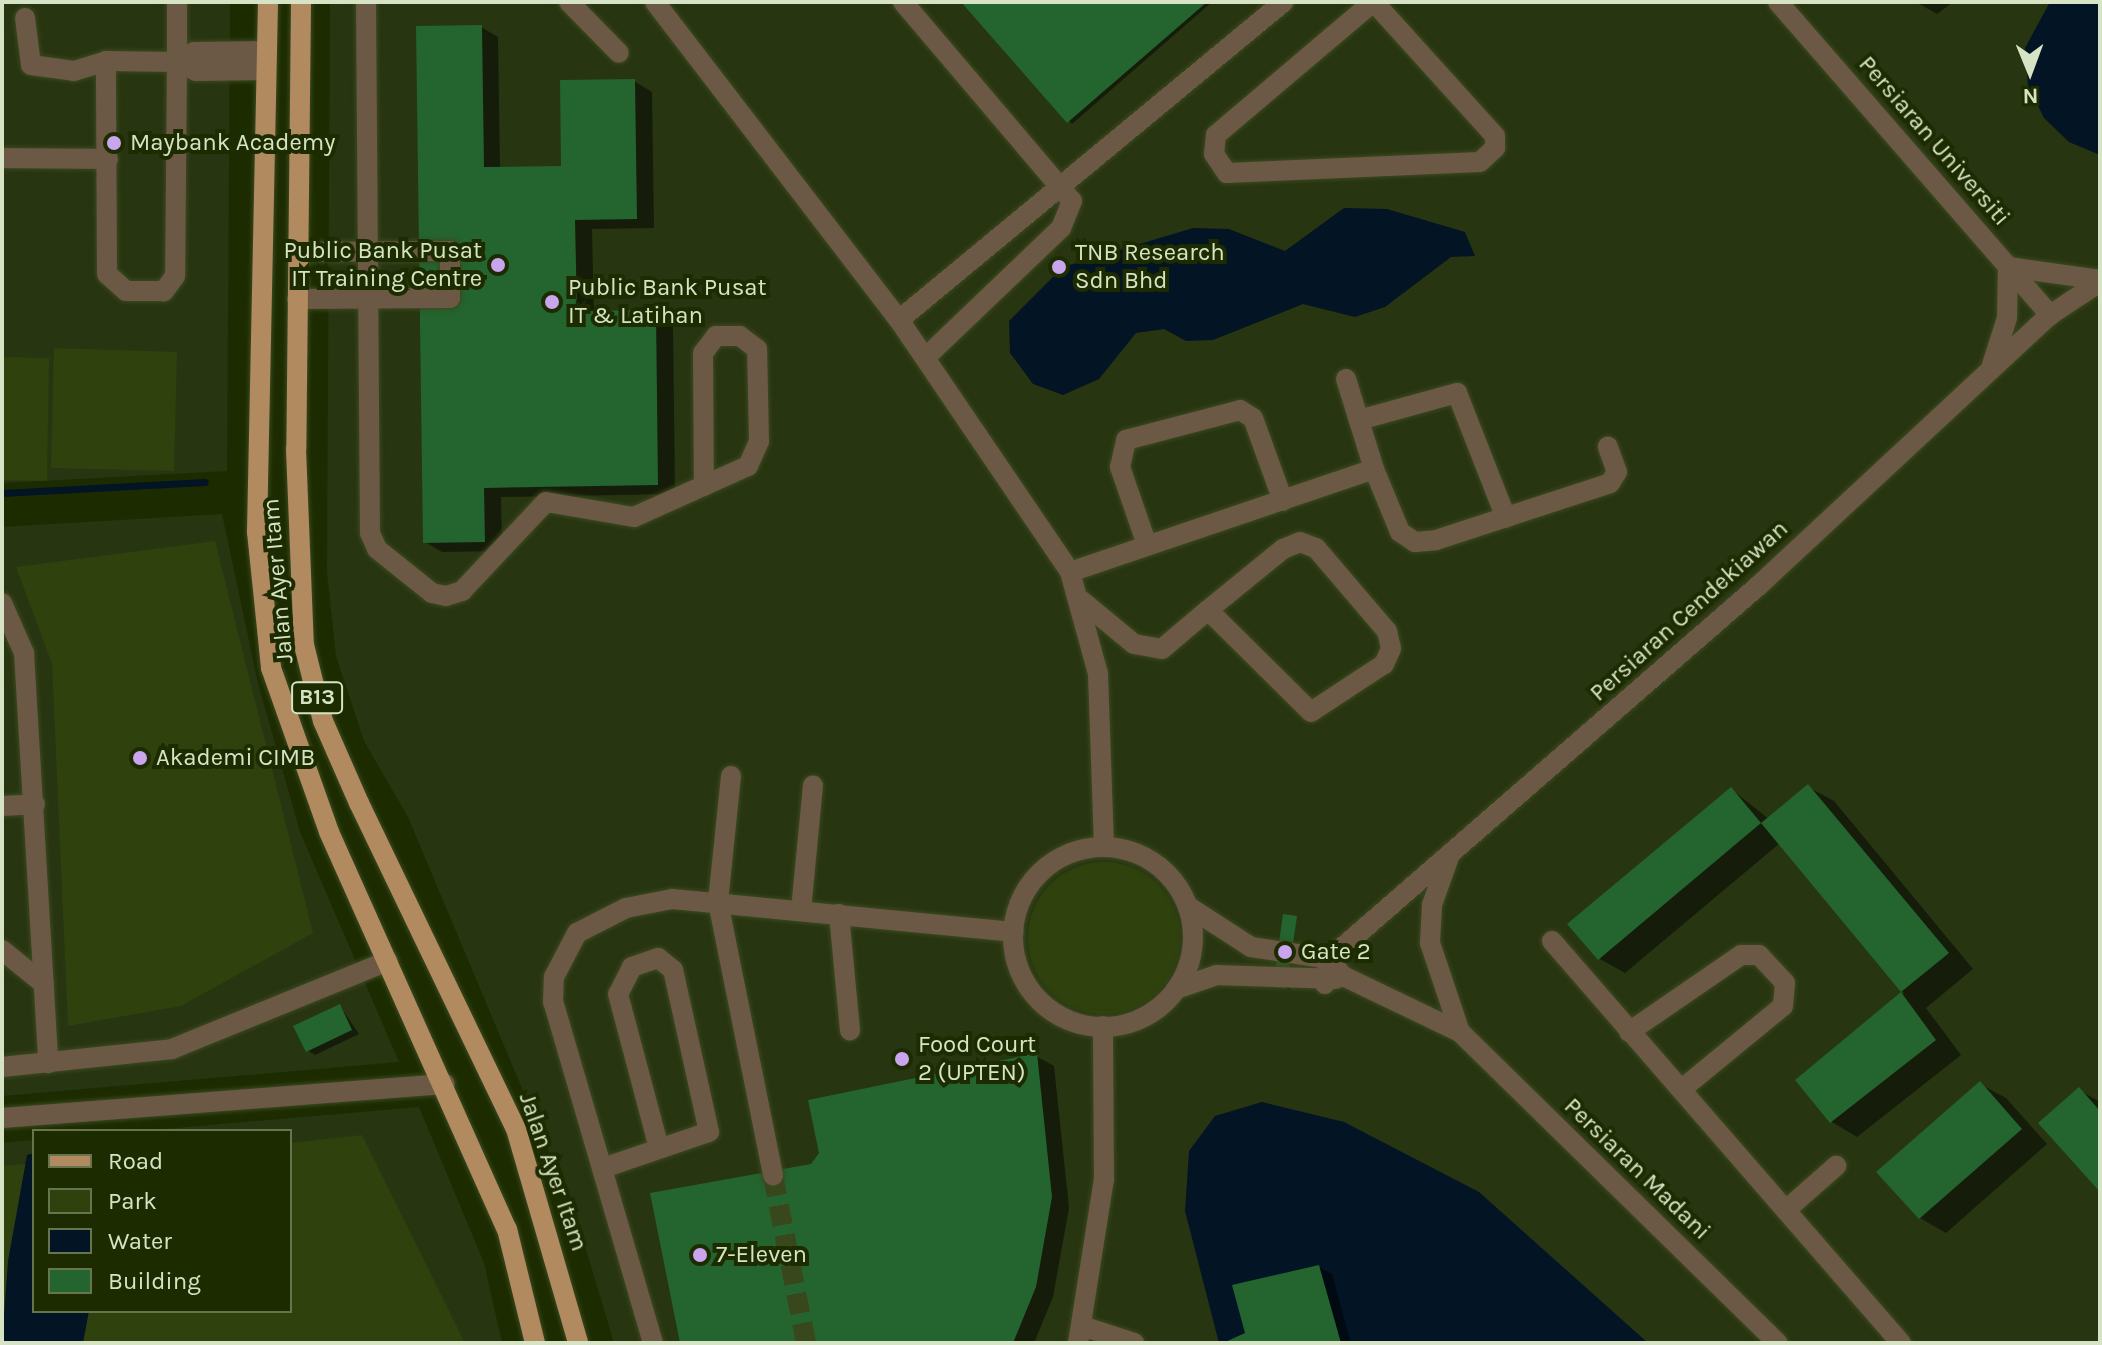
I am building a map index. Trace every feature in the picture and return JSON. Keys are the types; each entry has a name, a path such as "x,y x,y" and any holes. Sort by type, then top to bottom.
{"main road":[{"name":"Jalan Ayer Itam","path":"268,2 257,532 271,668 329,832 445,1084 507,1229 535,1343"},
{"name":"Jalan Ayer Itam","path":"301,2 297,550 304,645 323,721 516,1129 578,1343"}],"street":[{"path":"106,61 107,274 126,291 164,291 175,276 177,2"},
{"path":"366,2 370,533 392,565 432,593 462,591 546,502 581,505 618,520 704,486 757,457 757,349 740,336 716,336 703,353 704,486"},
{"path":"569,2 619,53"},
{"path":"655,2 899,320 1070,572 1098,674 1104,847"},
{"path":"903,2 1065,187 1072,211 1061,228 925,358"},
{"path":"899,320 1065,187 1284,2"},
{"path":"1374,2 1495,136 1495,148 1480,162 1227,173 1214,154 1216,135 1374,2"},
{"name":"Persiaran Universiti","path":"1778,2 2050,315"},
{"path":"25,18 31,65 74,71 106,61 177,62 196,71 266,60"},
{"path":"2,158 108,159"},
{"path":"297,299 450,298 450,251 298,252"},
{"path":"1989,372 2007,318 2008,267 2100,281"},
{"name":"Persiaran Cendekiawan","path":"1329,959 1448,859 2050,315 2100,281"},
{"path":"1346,379 1374,469 1400,532 1415,542 1506,518 1610,483 1617,472 1608,447"},
{"path":"1359,420 1457,393 1506,518"},
{"path":"1147,545 1120,467 1126,440 1240,410 1253,418 1283,501"},
{"path":"1070,572 1374,469"},
{"path":"1080,600 1148,650 1162,649 1208,610 1300,542 1316,548 1377,619 1391,649 1384,664 1311,712 1208,610"},
{"path":"2,603 24,653 48,1063"},
{"path":"731,776 718,902 773,1176"},
{"path":"801,910 813,786"},
{"path":"2,806 35,804"},
{"path":"1189,907 1190,958 1176,989 1152,1012 1103,1026 1071,1020 1043,1004 1017,964 1013,932 1027,889 1047,866 1104,847 1150,860 1189,907 1251,947 1329,959 1334,980"},
{"path":"1448,859 1432,905 1430,943 1460,1032"},
{"path":"653,1343 606,1167 553,1002 564,950 593,921 626,908 672,899 1013,932"},
{"path":"839,914 850,1030"},
{"path":"1552,941 1629,1032 1683,1088 1901,1343"},
{"path":"2,950 44,984"},
{"path":"1629,1032 1741,955 1759,955 1785,983 1783,1006 1683,1088"},
{"path":"606,1167 659,1148 702,1138 710,1122 673,970 658,958 621,976 618,994 659,1148"},
{"path":"2,1067 172,1049 388,961"},
{"path":"1176,989 1217,975 1334,980 1460,1032"},
{"path":"1103,1026 1104,1179 1080,1334 1134,1343"},
{"name":"Persiaran Madani","path":"1460,1032 1778,1343"},
{"path":"2,1118 445,1084"},
{"path":"1786,1210 1836,1166"}],"shaded area":[{"name":"Maybank Academy","path":"2,2 230,2 227,471 2,483"},
{"path":"330,2 2100,2 2100,1343 614,1343 577,1219 408,817 364,741 336,656 327,572"},
{"name":"Akademi CIMB","path":"222,514 258,683 300,832 399,1062 2,1096 2,527"},
{"path":"419,1107 484,1263 502,1343 2,1343 2,1143 32,1140 32,1313 292,1313 292,1129 165,1129"}],"green space":[{"path":"54,348 177,352 174,471 51,468"},
{"path":"2,357 49,358 47,481 2,480"},
{"path":"215,541 313,933 181,1006 68,1026 52,664 16,567"},
{"path":"1104,862 1133,867 1158,884 1175,909 1180,938 1175,967 1158,992 1133,1009 1104,1014 1075,1009 1050,992 1033,967 1028,938 1033,909 1050,884 1075,867"},
{"path":"362,1135 465,1343 2,1343 2,1166 32,1163 32,1313 292,1313 292,1143"}],"water":[{"path":"2050,2 2100,2 2100,155 2069,142 2044,118 2028,85 2025,48"},
{"path":"1344,208 1387,209 1465,232 1475,256 1451,257 1385,307 1355,317 1303,304 1213,340 1186,341 1164,329 1136,333 1099,379 1063,395 1033,384 1010,353 1009,321 1063,267 1193,228 1229,229 1285,251"},
{"path":"1262,1102 1344,1122 1479,1192 1648,1343 1219,1343 1185,1211 1189,1151 1215,1116"},
{"path":"32,1154 32,1313 89,1313 83,1343 2,1343 8,1261 27,1155"}],"building":[{"path":"961,2 1207,2 1067,123"},
{"name":"Public Bank Pusat IT Training Centre","path":"482,25 484,167 561,166 560,80 635,79 637,219 575,220 577,311 656,310 658,485 484,488 485,542 423,543 416,26"},
{"path":"1808,784 1949,953 1901,992 1761,823"},
{"path":"1731,787 1761,823 1598,960 1567,924"},
{"name":"Gate 2","path":"1283,914 1297,916 1287,989 1273,987"},
{"path":"1901,992 1936,1040 1830,1123 1795,1080"},
{"path":"340,1004 352,1030 306,1052 293,1026"},
{"path":"1037,1053 1052,1197 1036,1287 1013,1343 680,1343 650,1193 811,1164 819,1153 808,1100"},
{"path":"1980,1081 2022,1129 1919,1219 1876,1172"},
{"path":"2079,1087 2100,1111 2100,1192 2038,1123"},
{"path":"1319,1265 1341,1343 1223,1343 1245,1333 1232,1285"}],"waterway":[{"path":"2,493 205,482"}],"tunnel":[{"path":"773,1176 806,1343"}],"place":[{"name":"Maybank Academy","path":"114,143"},
{"name":"Public Bank Pusat IT Training Centre","path":"498,265"},
{"name":"TNB Research Sdn Bhd","path":"1059,267"},
{"name":"Public Bank Pusat IT & Latihan","path":"552,302"},
{"name":"Akademi CIMB","path":"140,758"},
{"name":"Gate 2","path":"1285,952"},
{"name":"Food Court 2 (UPTEN)","path":"902,1059"},
{"name":"7-Eleven","path":"700,1255"}]}
